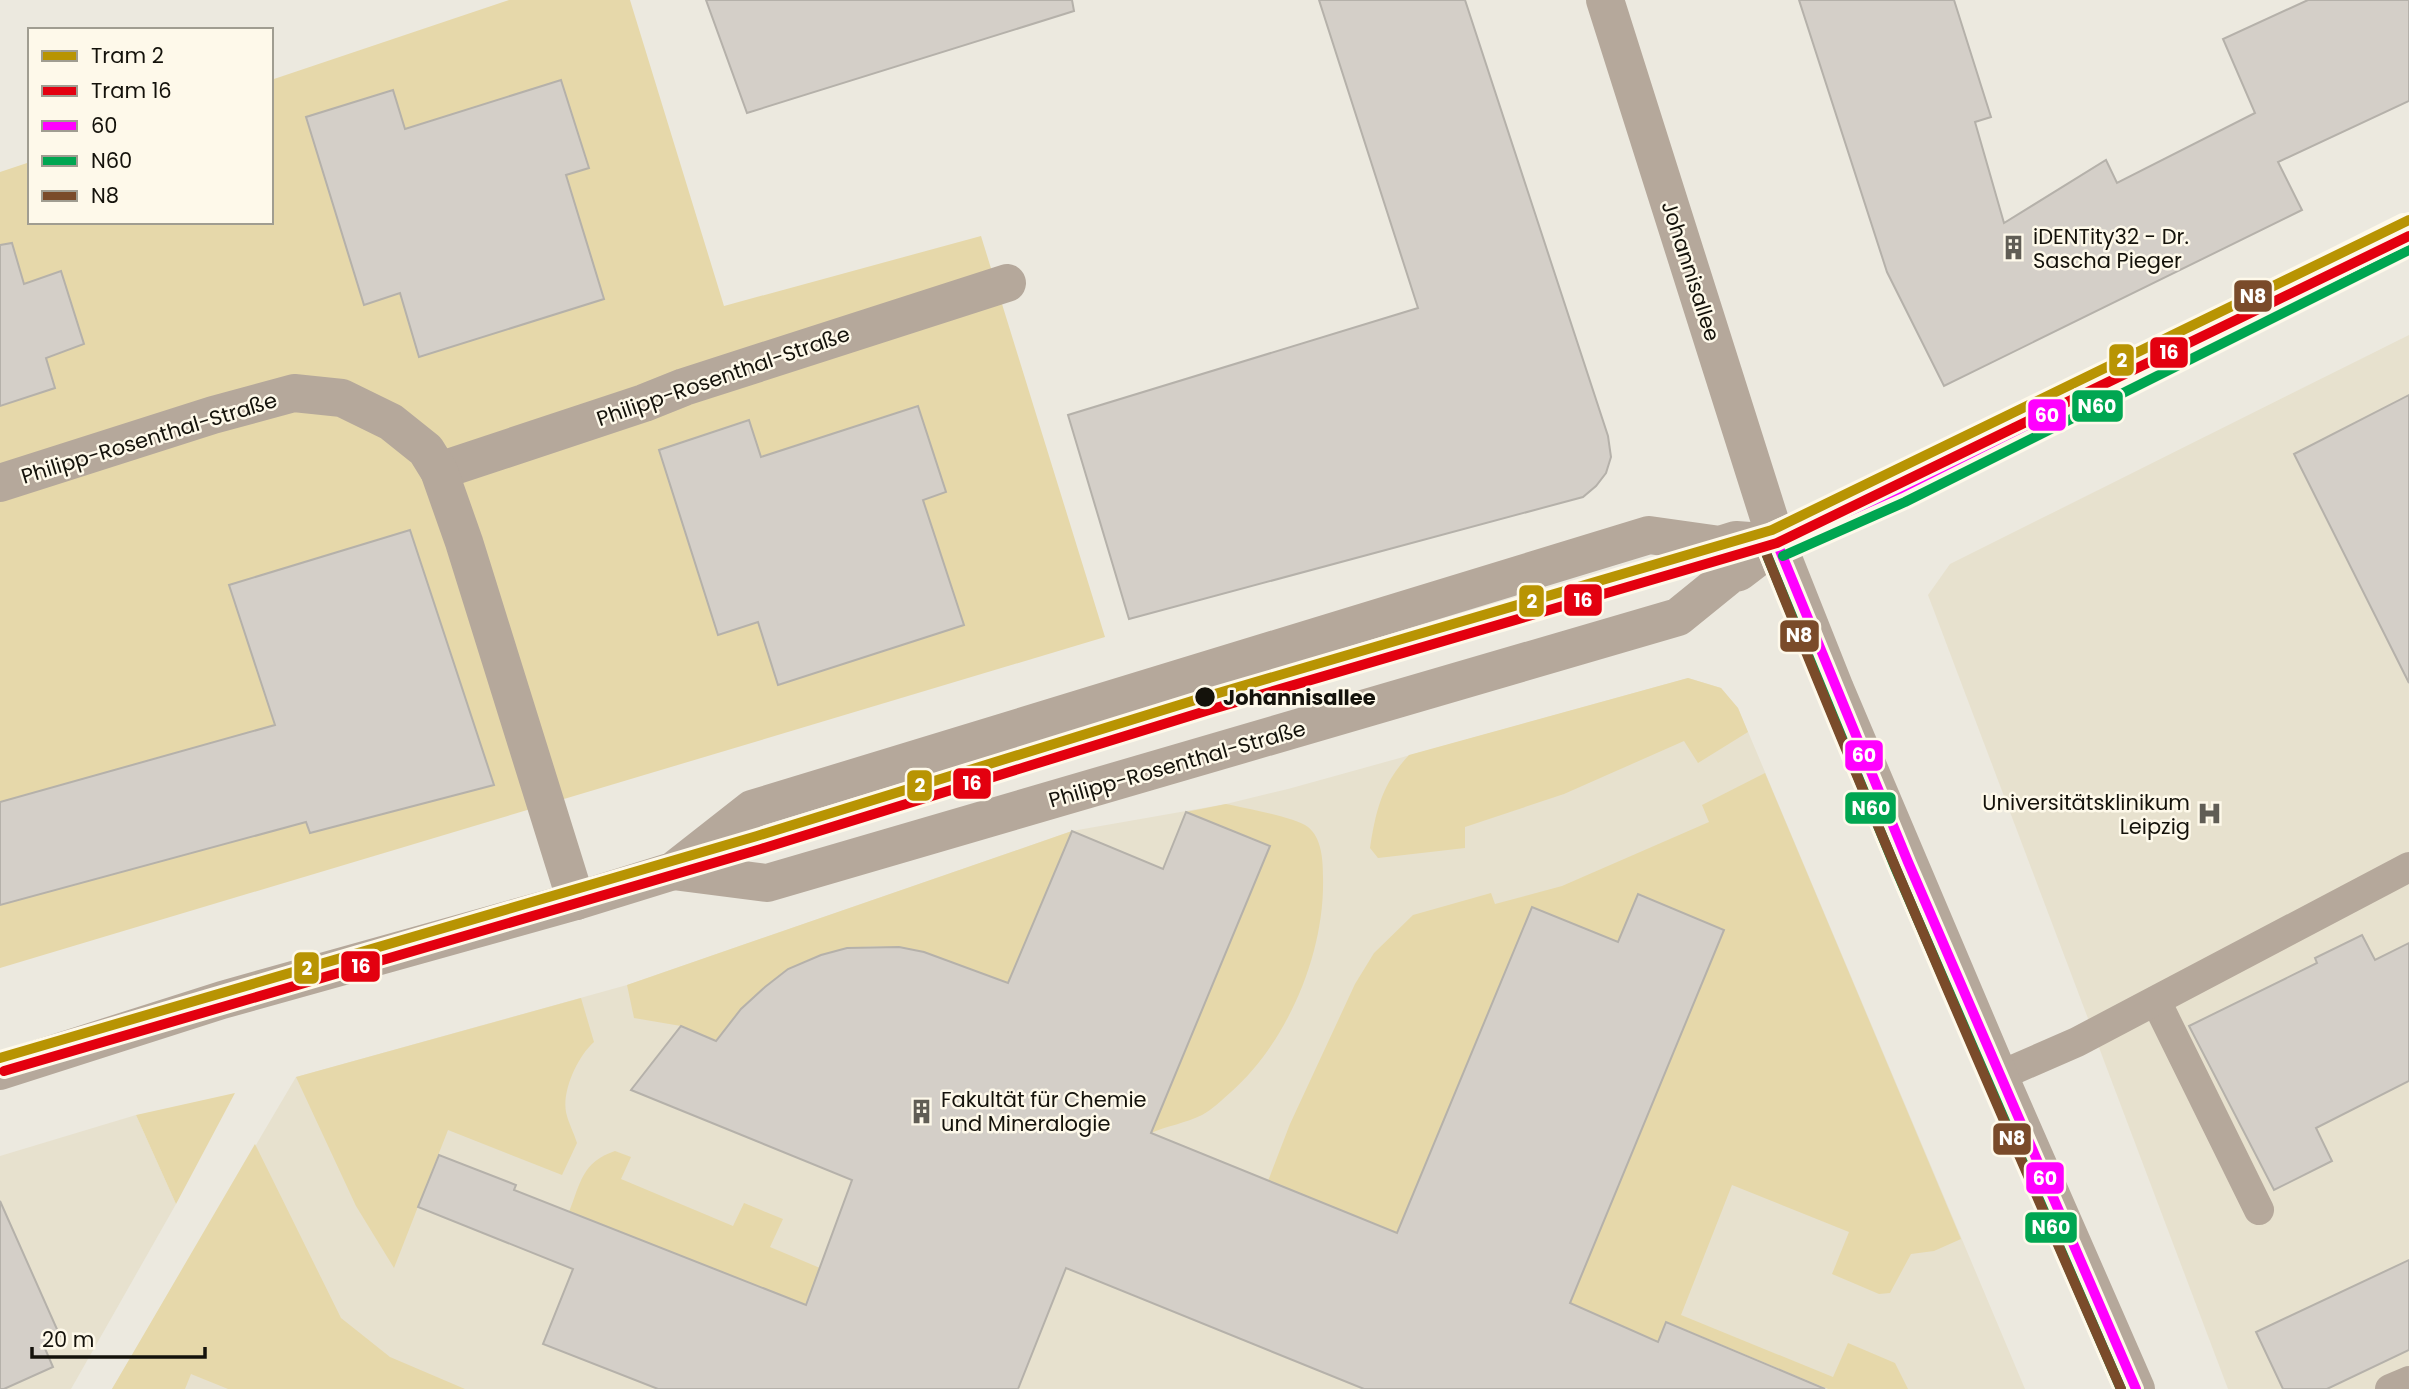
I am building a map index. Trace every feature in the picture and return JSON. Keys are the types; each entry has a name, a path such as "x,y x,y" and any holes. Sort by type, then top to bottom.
{"street":[{"name":"Johannisallee","path":"1605,0 1777,543 1835,690 2136,1389"},
{"name":"Philipp-Rosenthal-Straße","path":"673,871 767,883 1678,617 1731,574 1739,572 1777,543 1899,489 2409,234"},
{"name":"Philipp-Rosenthal-Straße","path":"439,471 644,403 684,387 1007,283"},
{"name":"Philipp-Rosenthal-Straße","path":"0,483 213,415 294,393 342,398 391,422 426,450 439,471 468,555 576,901"},
{"name":"Philipp-Rosenthal-Straße","path":"0,1072 222,1000 576,901 673,871 752,809 1649,535 1720,545 1736,540 1777,543"}],"lane":[{"path":"1999,1076 2077,1042 2409,867"},
{"path":"2155,1001 2259,1210"},
{"path":"2390,1389 2409,1381"}],"shaded area":[{"path":"509,0 630,0 724,306 981,236 1105,637 0,968 0,172 28,163 28,224 273,224 273,79"},
{"name":"Universitätsklinikum Leipzig","path":"2409,335 2409,1389 2228,1389 1928,595 1950,564"},
{"path":"1688,678 1721,688 1738,708 2025,1389 112,1389 296,1077 627,985 1072,831 1226,804 1288,789"},
{"path":"1688,678 1721,688 1738,708 1748,732 1698,763 1684,741 1564,794 1465,827 1465,848 1378,858 1370,848 1386,787 1409,755"},
{"path":"1765,773 1961,1239 1934,1251 1911,1254 1890,1293 1879,1294 1832,1274 1849,1232 1732,1185 1681,1315 1833,1377 1848,1343 1895,1363 1908,1389 1828,1389 1667,1322 1643,1377 1570,1303 1724,930 1638,895 1618,942 1532,907 1397,1233 1268,1181 1290,1124 1355,984 1374,953 1413,915 1491,893 1495,904 1562,886 1709,822 1702,805"},
{"path":"1226,804 1292,820 1313,832 1319,843 1323,864 1322,906 1317,935 1310,965 1286,1022 1251,1071 1206,1113 1151,1133 1270,847 1186,812"},
{"path":"1072,831 978,1057 947,961 913,951 880,947 848,949 817,956 789,970 763,989 739,1013 719,1042 681,1026 634,1018 627,985"},
{"path":"581,998 594,1042 577,1064 566,1094 566,1112 577,1143 562,1175 448,1130 394,1268 356,1206 296,1077"},
{"path":"235,1093 176,1204 136,1115"},
{"path":"136,1115 176,1204 71,1389 0,1389 0,1156"},
{"path":"255,1144 341,1318 390,1357 465,1389 228,1389 191,1374 185,1389 112,1389"},
{"path":"615,1151 631,1157 621,1179 733,1226 744,1203 783,1219 770,1247 820,1268 805,1305 569,1212 580,1182 589,1167"}],"building":[{"path":"706,0 1072,0 1074,11 747,113"},
{"path":"1319,0 1465,0 1608,436 1611,457 1606,473 1583,497 1129,619 1068,415 1418,308"},
{"path":"1799,0 1954,0 1991,117 1975,122 2004,223 2106,160 2117,183 2255,113 2223,39 2308,0 2409,0 2409,101 2278,162 2302,210 1944,386 1887,272"},
{"path":"561,80 589,168 566,175 604,299 419,357 400,293 364,305 306,117 393,90 405,129"},
{"path":"12,243 24,284 61,271 84,344 46,358 55,388 0,406 0,245"},
{"path":"2409,395 2409,683 2294,454"},
{"path":"918,406 946,492 923,500 964,625 778,685 758,622 718,635 659,450 749,420 761,457"},
{"path":"410,530 494,785 310,833 306,822 0,905 0,802 275,725 229,585"},
{"name":"Fakultät für Chemie und Mineralogie","path":"1186,812 1270,846 1151,1133 1397,1233 1532,907 1618,942 1638,894 1724,930 1570,1303 1658,1342 1666,1322 1825,1389 1364,1389 1066,1268 1018,1389 658,1389 543,1344 573,1269 418,1207 439,1155 516,1185 514,1190 806,1305 852,1180 631,1090 681,1026 716,1041 741,1009 765,987 788,969 821,955 847,948 899,947 924,952 1008,983 1072,831 1163,869"},
{"path":"2362,935 2375,960 2409,943 2409,1081 2316,1128 2332,1161 2274,1190 2189,1026 2317,963 2315,958"},
{"path":"0,1201 60,1336 43,1344 53,1367 4,1389 0,1389"},
{"path":"2409,1260 2409,1350 2327,1389 2283,1389 2256,1332"}],"tram line":[{"name":"2","path":"0,1058 757,836 1205,697 1772,530 2409,220"},
{"name":"16","path":"4,1071 761,849 1209,710 1777,543 2409,236"}],"transit line":[{"name":"N8","path":"2121,1389 1894,865 1763,540 1771,530 1893,476 2403,221"},
{"name":"60","path":"1777,543 1899,489 2409,234"},
{"name":"N60","path":"1783,556 1905,502 2409,250"},
{"name":"60","path":"1777,543 1908,862 2136,1389"},
{"name":"N60","path":"1764,548 1895,867 2121,1389"}],"place":[{"name":"iDENTity32 - Dr. Sascha Pieger","path":"2013,248"},
{"name":"Johannisallee","path":"1205,697"},
{"name":"Universitätsklinikum Leipzig","path":"2210,814"},
{"name":"Fakultät für Chemie und Mineralogie","path":"921,1111"}]}
